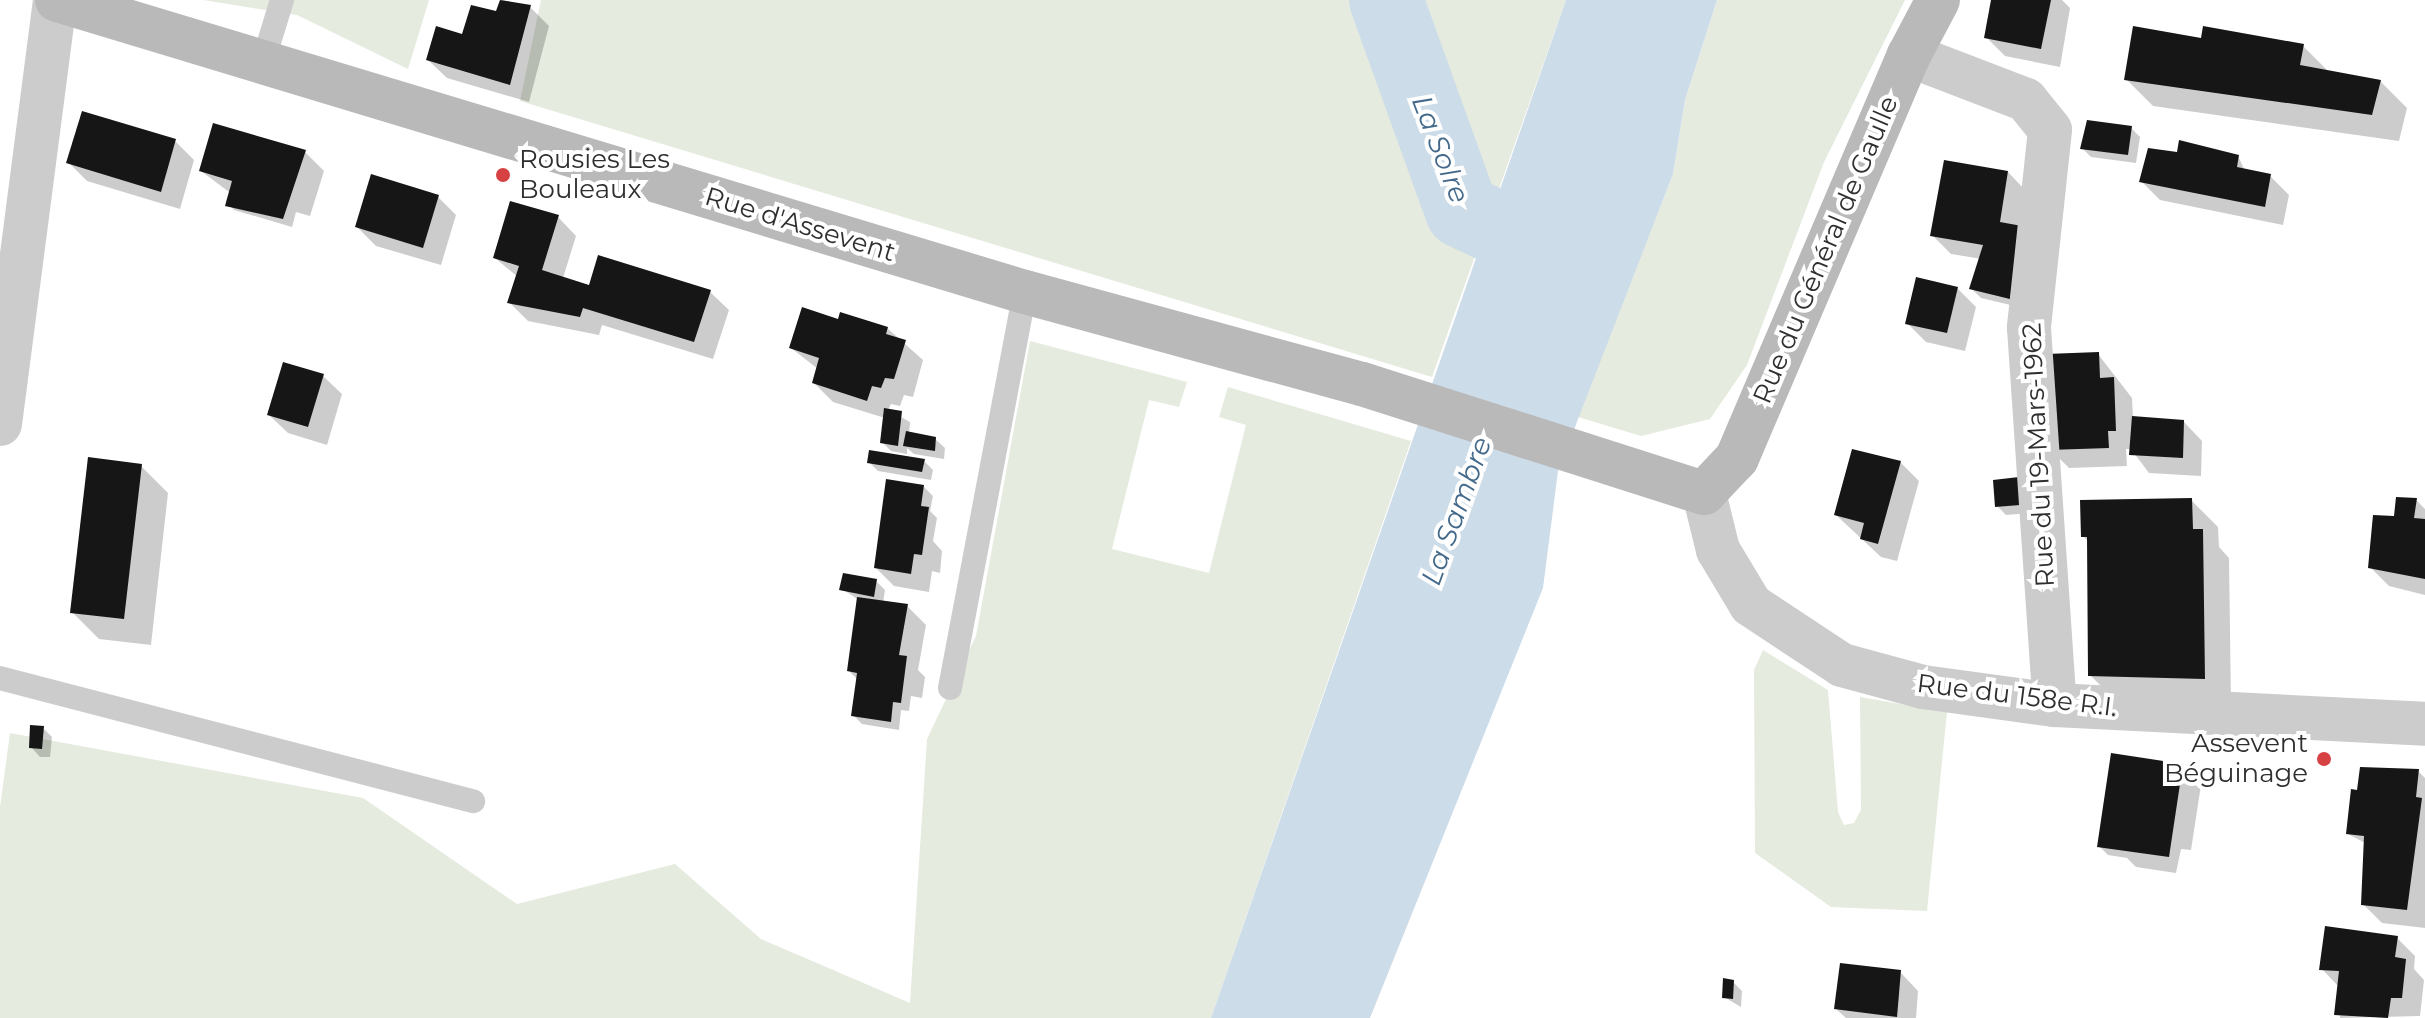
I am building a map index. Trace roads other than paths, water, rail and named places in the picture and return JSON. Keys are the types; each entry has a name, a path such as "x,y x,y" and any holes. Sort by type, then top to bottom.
{"street":[{"name":"Rue d'Assevent","path":"56,0 262,65 1025,292 1362,384 1599,456 1704,493"},
{"path":"0,424 56,0"},
{"name":"Rue du Général de Gaulle","path":"1704,493 1737,458 1909,55 1938,0"},
{"name":"Rue du 19-Mars-1962","path":"1909,55 2026,100 2050,130 2029,328 2055,705"},
{"name":"Rue du 158e R.I.","path":"1704,493 1718,550 1751,605 1842,665 1923,687 2055,705 2425,724"}],"lane":[{"path":"262,65 282,0"},
{"path":"950,688 1025,292"},
{"path":"0,678 473,801"}],"water":[{"name":"La Sambre","path":"1566,0 1717,0 1685,100 1673,174 1558,471 1543,588 1370,1018 1211,1018"}],"waterway":[{"name":"La Solre","path":"1386,0 1462,211 1548,252"}],"place":[{"name":"Rousies Les Bouleaux","path":"503,175"},
{"name":"Assevent Béguinage","path":"2324,759"}]}
